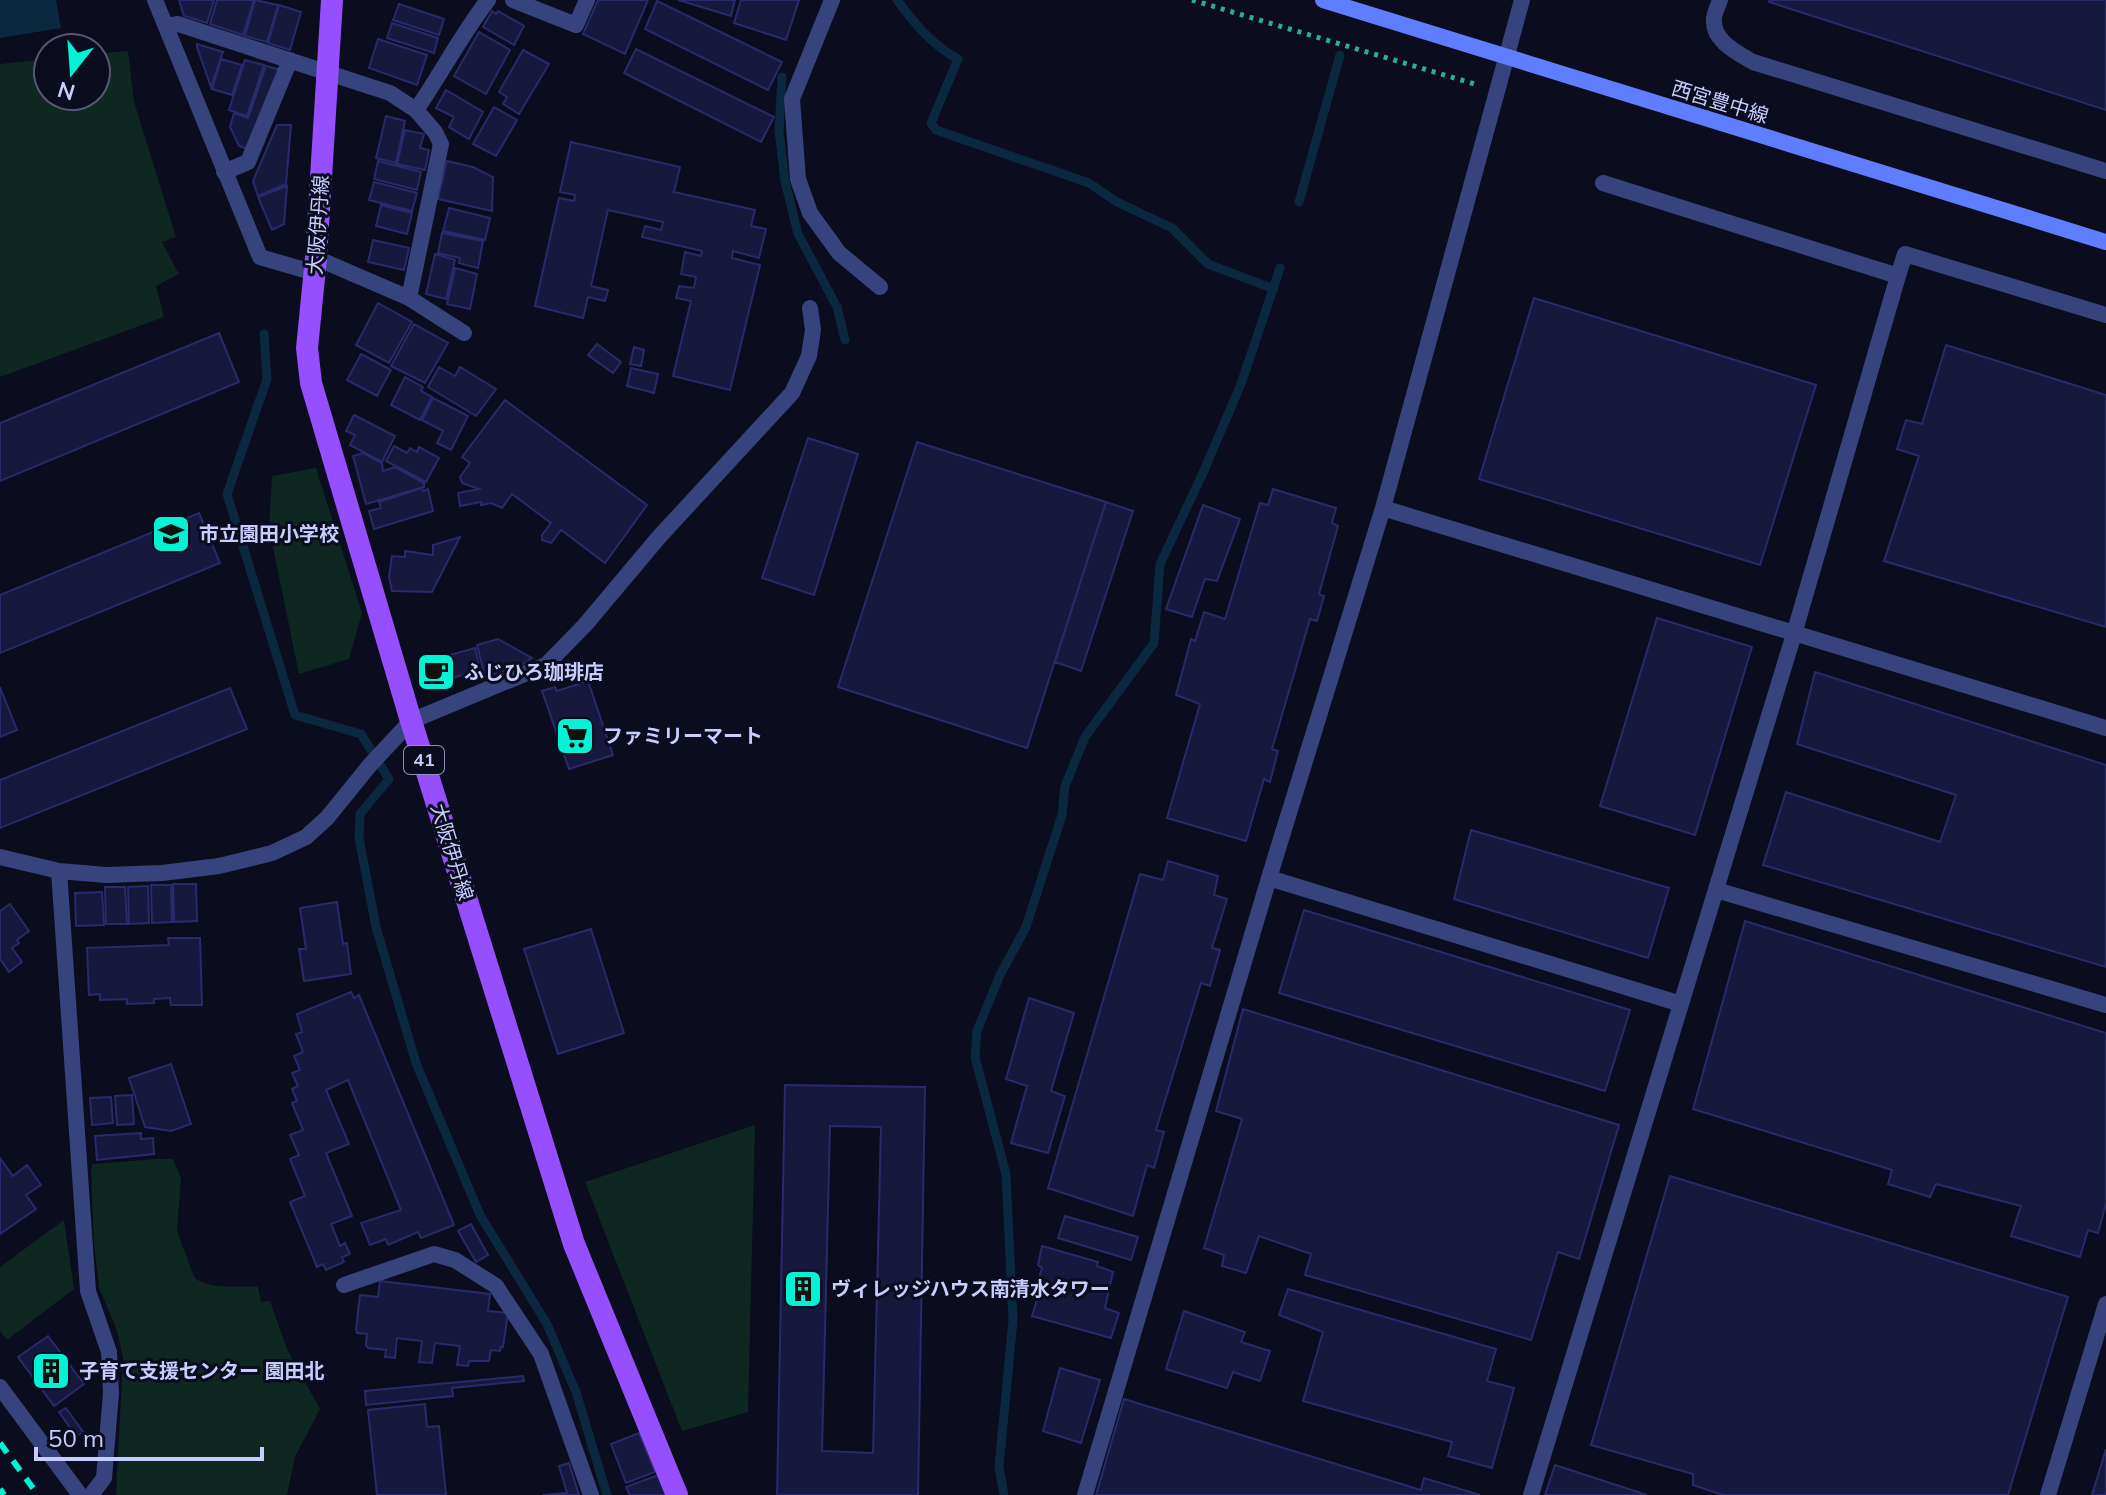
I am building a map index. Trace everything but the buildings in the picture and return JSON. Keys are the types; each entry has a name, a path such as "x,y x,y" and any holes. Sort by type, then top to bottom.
{"main road":[{"name":"大阪伊丹線","path":"332,0 316,266 307,348 311,383 411,721 574,1244 677,1495"},
{"name":"西宮豊中線","path":"1323,0 2106,242"}],"street":[{"path":"155,0 260,257 316,266 409,298 464,333"},
{"path":"416,110 488,0"},
{"path":"513,0 576,25 587,0"},
{"path":"832,0 792,99 798,179 810,213 839,253 880,287"},
{"path":"1085,1495 1383,508 1522,0"},
{"path":"1720,0 1713,21 1718,33 1728,48 1753,62 2106,171"},
{"path":"166,26 178,24 328,72 390,93 416,110 441,144 409,298"},
{"path":"224,172 248,162 290,60"},
{"path":"1603,183 1898,276"},
{"path":"1531,1495 1794,634 1905,254 2106,315"},
{"path":"0,857 59,871 106,875 162,873 219,866 272,853 306,837 327,818 411,721 546,665 575,635 659,537 792,393 809,356 813,330 810,308"},
{"path":"1383,508 2106,728"},
{"path":"59,871 88,1291 109,1352 111,1393 104,1478 91,1495"},
{"path":"1269,878 1681,1004"},
{"path":"1716,890 2106,1005"},
{"path":"344,1285 434,1254 455,1260 496,1286 541,1354 591,1495"},
{"path":"2048,1495 2106,1304"},
{"path":"0,1387 80,1495"}],"path":[{"path":"1192,0 1482,86 1495,97"}],"green space":[{"path":"128,51 134,102 176,237 162,242 179,274 156,286 164,317 0,377 0,64 32,61 32,112 112,112 112,52"},
{"path":"316,468 362,613 349,659 299,674 269,528 272,476"},
{"path":"755,1125 748,1412 682,1431 585,1182"},
{"path":"173,1159 181,1178 177,1231 194,1277 216,1286 258,1287 261,1302 270,1301 287,1349 320,1409 295,1457 287,1495 116,1495 123,1358 117,1331 99,1287 91,1169 93,1164"},
{"path":"64,1220 74,1289 7,1340 0,1331 0,1267"}],"water":[{"path":"0,0 56,0 61,28 0,38"}],"waterway":[{"path":"897,0 924,33 958,59 931,123 936,130 1089,183 1117,202 1172,228 1208,264 1274,289"},
{"path":"1299,202 1340,55"},
{"path":"782,77 779,131 785,181 798,234 837,307 845,340"},
{"path":"1004,1495 999,1467 1013,1320 1006,1174 975,1057 977,1031 1000,975 1026,927 1062,815 1065,786 1085,737 1154,643 1160,564 1241,384 1280,268"},
{"path":"264,334 267,379 227,494 295,715 361,734 389,779 360,814 359,838 376,927 416,1063 480,1215 547,1324 576,1392 607,1495"}],"railway":[{"path":"0,1443 38,1495"},
{"path":"0,1489 4,1495"}],"place":[{"name":"市立園田小学校","path":"171,534"},
{"name":"ふじひろ珈琲店","path":"436,672"},
{"name":"ファミリーマート","path":"575,736"},
{"name":"ヴィレッジハウス南清水タワー","path":"803,1289"},
{"name":"子育て支援センター 園田北","path":"51,1371"}]}
